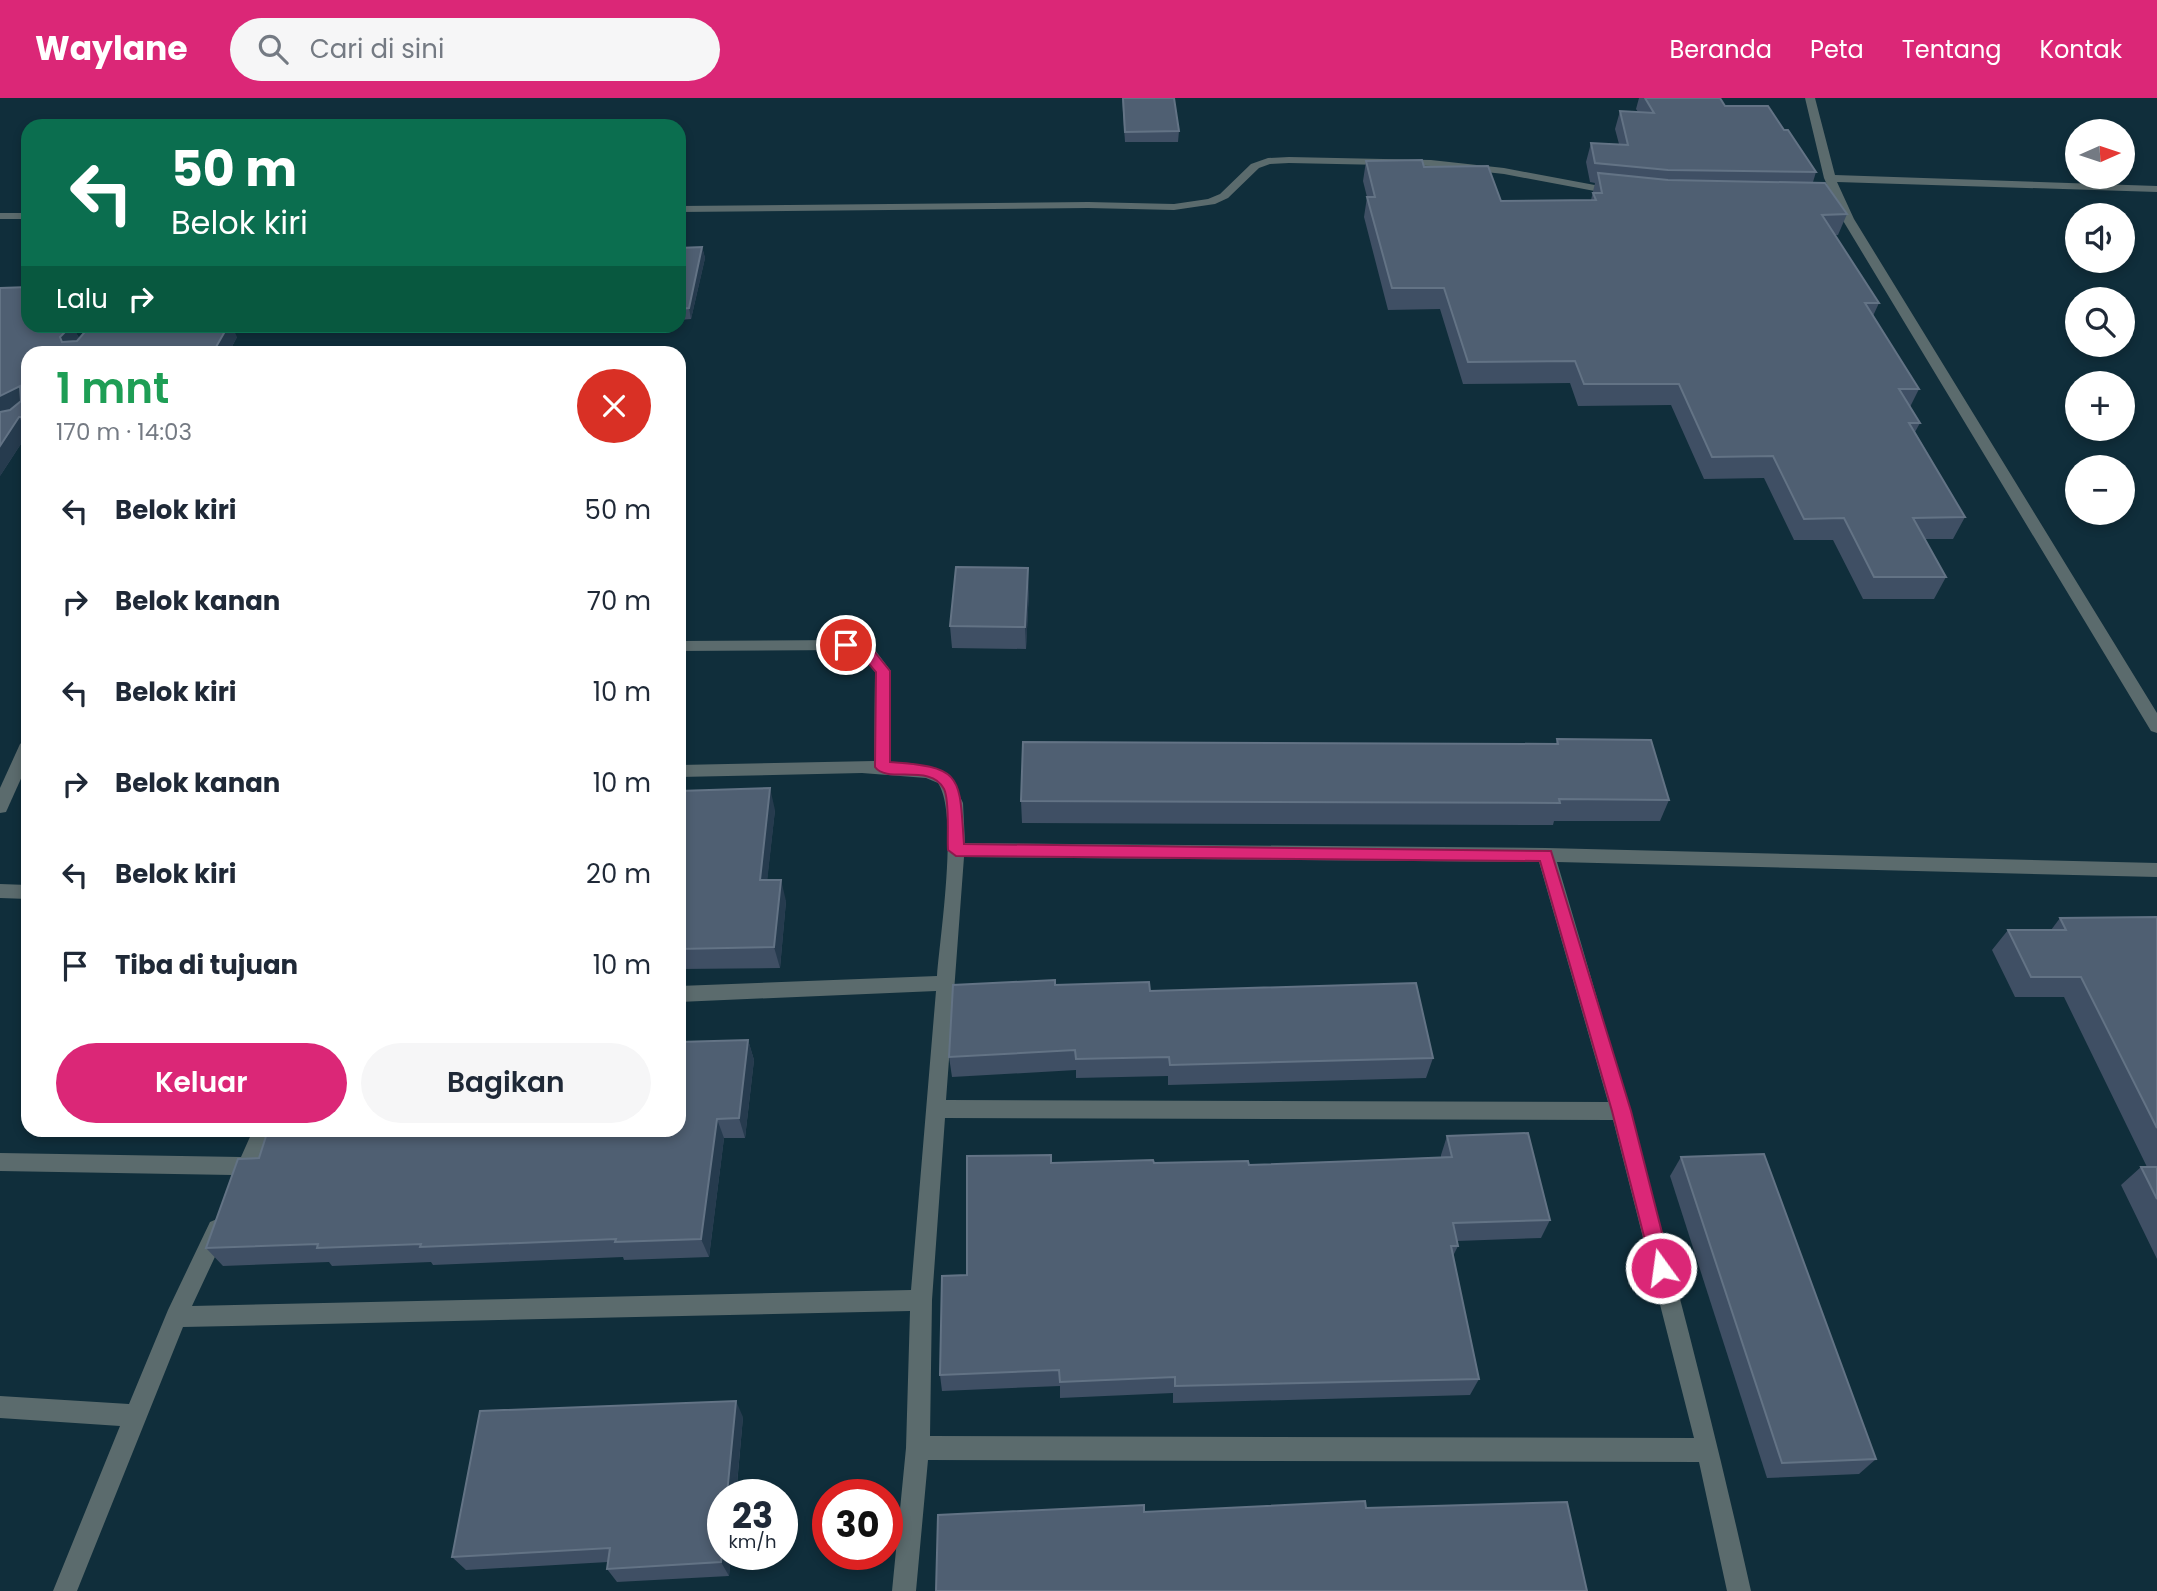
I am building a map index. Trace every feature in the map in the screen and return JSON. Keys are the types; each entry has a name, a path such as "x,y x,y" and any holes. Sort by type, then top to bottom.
{"street":[{"path":"1810,98 1830,178 1830,198 2157,727"},
{"path":"686,209 1087,205 1174,207 1211,202 1224,196 1255,166 1268,160 1431,163 1504,171 1623,193"},
{"path":"1830,178 2157,189"},
{"path":"0,216 21,216"},
{"path":"686,646 846,645 869,654 883,671 882,767"},
{"path":"0,807 21,760"},
{"path":"686,771 882,767 921,769 941,775 952,789 956,850 921,1300 918,1448 904,1591"},
{"path":"956,850 1546,855 2157,870"},
{"path":"1546,855 1622,1111 1708,1450 1739,1591"},
{"path":"0,891 21,892"},
{"path":"686,994 947,983"},
{"path":"937,1109 1622,1111"},
{"path":"65,1591 176,1317 260,1137"},
{"path":"0,1162 246,1166"},
{"path":"176,1317 921,1300"},
{"path":"0,1408 136,1416"},
{"path":"918,1448 1708,1450"}],"building":[{"path":"1123,98 1174,98 1179,131 1125,132"},
{"path":"1645,98 1720,98 1725,106 1768,106 1816,172 1668,170 1595,163 1591,143 1628,145 1620,111 1654,113"},
{"path":"1422,160 1424,167 1488,166 1501,201 1596,200 1593,193 1602,193 1598,173 1668,180 1825,183 1847,214 1822,215 1879,303 1865,303 1919,389 1899,389 1920,423 1909,423 1965,517 1913,518 1946,577 1874,577 1844,518 1804,519 1773,456 1712,457 1679,384 1584,384 1575,361 1468,362 1444,288 1392,288 1367,197 1375,197 1366,161"},
{"path":"702,247 689,308 686,308 686,248"},
{"path":"21,287 21,333 64,333 60,337 62,342 77,341 84,333 224,333 217,346 21,346 21,401 20,386 0,396 0,288"},
{"path":"21,401 21,417 0,446 0,412 10,410"},
{"path":"956,567 1028,568 1025,627 950,626"},
{"path":"1557,739 1651,740 1669,800 1559,799 1560,803 1021,801 1023,742 1558,744"},
{"path":"770,788 760,880 781,880 774,947 686,949 686,791"},
{"path":"2157,917 2157,1128 2081,977 2031,977 2008,930 2066,930 2060,918"},
{"path":"1055,980 1055,985 1149,982 1150,991 1416,983 1433,1058 1170,1065 1169,1057 1076,1059 1075,1050 949,1057 953,985"},
{"path":"748,1040 739,1118 717,1119 701,1239 615,1242 616,1239 420,1247 421,1244 317,1248 318,1244 206,1248 238,1159 259,1158 266,1137 686,1137 686,1042"},
{"path":"1528,1133 1550,1220 1453,1223 1458,1246 1451,1246 1479,1379 1175,1386 1175,1377 1060,1382 1059,1370 940,1375 942,1276 967,1275 967,1156 1051,1155 1051,1163 1153,1160 1154,1163 1248,1161 1249,1165 1356,1161 1452,1157 1447,1136"},
{"path":"1764,1154 1876,1459 1782,1463 1681,1157"},
{"path":"2141,1167 2157,1167 2157,1199"},
{"path":"736,1401 728,1479 707,1479 707,1563 607,1569 610,1548 452,1557 480,1411"},
{"path":"1365,1501 1366,1508 1567,1502 1587,1591 936,1591 938,1515 1144,1505 1144,1512"}],"route":[{"path":"846,645 869,654 883,671 882,767 921,769 941,775 952,789 956,850 1546,855 1622,1111 1661,1268"}]}
